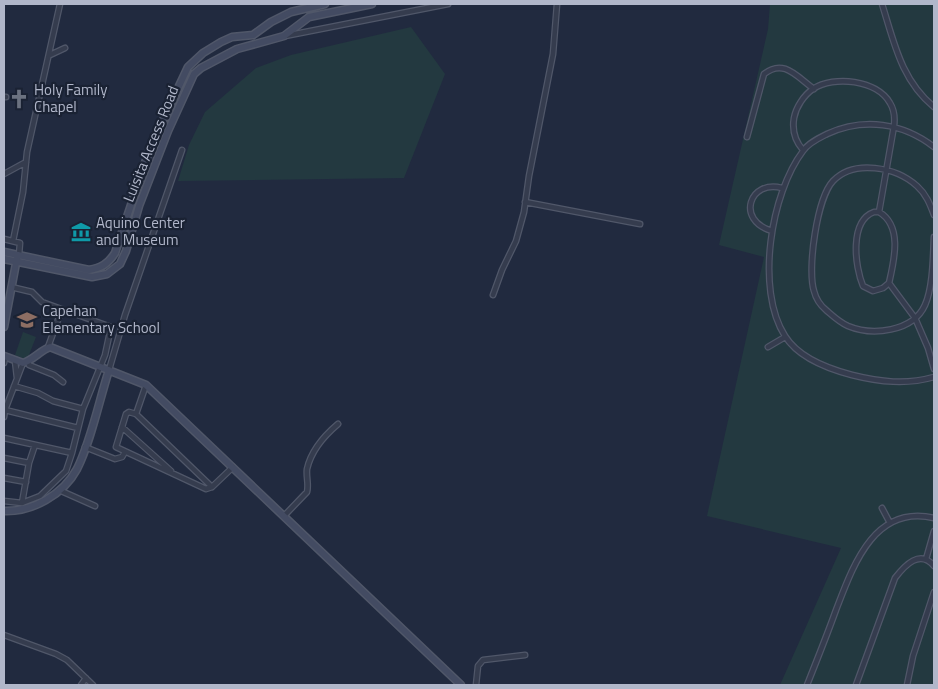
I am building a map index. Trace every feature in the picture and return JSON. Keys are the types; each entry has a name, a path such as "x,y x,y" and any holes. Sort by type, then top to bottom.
{"main road":[{"name":"Luisita Access Road","path":"4,252 89,270 107,264 115,254 150,148 188,67 203,53 221,42 232,38 253,35 271,22 291,12 325,4"},
{"name":"Luisita Access Road","path":"4,259 92,277 107,274 120,264 126,251 139,206 168,131 194,74 201,68 237,48 284,36 309,17 372,4"},
{"path":"4,328 16,262 19,255"},
{"path":"4,359 26,362 48,346 146,385 461,685"},
{"path":"4,511 28,509 59,490 77,469 86,447 109,370"}],"street":[{"path":"13,241 23,192 26,162 60,4"},
{"path":"284,36 448,4"},
{"path":"493,295 502,270 516,241 524,212 528,176 553,54 557,4"},
{"path":"882,4 898,56 909,78 915,88 934,107"},
{"path":"50,55 65,48"},
{"path":"747,137 764,74 771,68 781,67 788,70 814,89"},
{"path":"803,150 794,134 795,116 799,105 814,89 824,84 842,82 859,84 875,90 886,98 895,115 878,212"},
{"path":"934,147 914,133 894,126 870,124 845,127 823,136 803,150 782,188 772,231 770,257 771,296 778,324 785,337 800,351 813,360 839,371 892,383 916,382 934,377"},
{"path":"109,370 125,316 182,150"},
{"path":"4,174 26,162"},
{"path":"934,215 928,200 916,186 898,175 886,170 861,168 841,174 833,181 823,198 814,240 811,263 812,285 821,306 839,321 862,330 886,330 902,326 916,318 924,307 928,294 934,237"},
{"path":"772,231 762,229 755,222 752,218 751,207 754,197 761,190 770,186 782,188"},
{"path":"525,202 640,224"},
{"path":"889,284 878,290 867,289 858,274 856,261 857,242 861,222 868,214 878,212 889,220 893,231 894,254 889,284 916,318 934,369"},
{"path":"4,240 20,243 19,255"},
{"path":"4,501 22,503 40,496 66,471 83,409 105,355 111,327 42,302 32,292 11,287"},
{"path":"48,346 62,309"},
{"path":"768,347 785,337"},
{"path":"15,361 17,378"},
{"path":"4,417 17,378 26,362 54,375 63,382"},
{"path":"136,414 146,385"},
{"path":"14,386 38,393 53,401 83,409"},
{"path":"5,410 78,428"},
{"path":"212,487 136,414 129,412 126,414 116,447 125,452 206,489 212,487 233,467"},
{"path":"284,516 307,492 307,471 310,460 326,434 338,424"},
{"path":"122,427 176,476"},
{"path":"4,438 72,453"},
{"path":"22,503 35,445"},
{"path":"86,447 115,459 122,457 125,452"},
{"path":"4,458 30,463"},
{"path":"4,478 26,482"},
{"path":"59,490 95,506"},
{"path":"882,508 890,523"},
{"path":"807,685 854,565 868,542 890,523 902,518 914,516 934,518"},
{"path":"926,559 934,531"},
{"path":"856,685 895,578 912,560 926,559 934,566"},
{"path":"908,685 913,656 934,592"},
{"path":"4,634 56,654 66,660 93,685"},
{"path":"476,685 478,666 483,660 524,655"},
{"path":"81,685 86,678"}],"shaded area":[{"path":"770,4 934,4 934,685 780,685 841,548 707,516 764,257 719,245 768,29"},
{"path":"411,27 445,74 404,178 178,181 189,145 205,112 256,68 291,55"},
{"path":"23,332 36,337 27,360 15,355"}],"place":[{"name":"Holy Family Chapel","path":"19,99"},
{"name":"Aquino Center and Museum","path":"81,232"},
{"name":"Capehan Elementary School","path":"27,320"}]}
